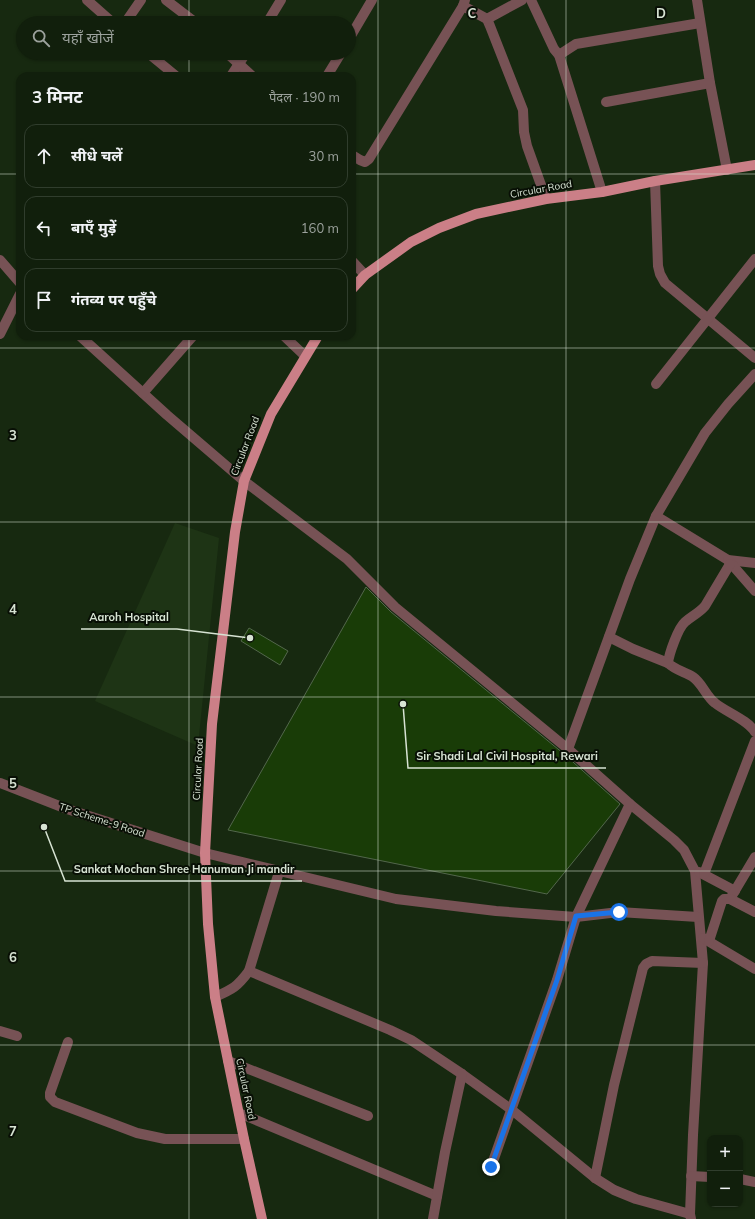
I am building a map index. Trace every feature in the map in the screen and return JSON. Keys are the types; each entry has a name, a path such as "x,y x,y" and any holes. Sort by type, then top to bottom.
{"main road":[{"name":"Circular Road","path":"356,285 365,275 411,242 439,228 476,214 546,198 602,192 655,181 755,165"},
{"name":"Circular Road","path":"262,1219 215,997 208,924 205,853 212,724 235,532 244,482 271,414 315,340"}],"street":[{"path":"87,0 105,16"},
{"path":"130,16 141,0"},
{"path":"166,0 187,16"},
{"path":"271,16 281,0"},
{"path":"356,27 372,0"},
{"path":"487,19 522,0"},
{"path":"531,0 554,49 559,55 602,192"},
{"path":"697,0 710,83 727,170"},
{"path":"356,158 365,162 369,159 464,3 487,19 523,110 524,132 527,146 546,198"},
{"path":"559,55 576,44 700,23"},
{"path":"157,60 171,72"},
{"path":"234,60 247,72"},
{"path":"233,72 241,60"},
{"path":"330,72 337,60"},
{"path":"606,102 710,83"},
{"path":"655,181 658,266 665,283 755,358"},
{"path":"656,384 755,259"},
{"path":"0,260 16,278"},
{"path":"356,265 365,275"},
{"path":"0,334 16,302"},
{"path":"88,340 143,393 244,482 347,559 395,607 568,749 630,804 674,840 684,850 699,873 755,912"},
{"path":"143,393 189,340"},
{"path":"288,340 305,356"},
{"path":"568,749 630,579 656,516 704,433 755,374"},
{"path":"656,516 729,562 755,590"},
{"path":"729,562 755,563"},
{"path":"668,663 668,657 680,629 684,623 700,612 705,606 729,562"},
{"path":"609,637 633,649 668,663 672,667 693,677 699,682 706,695 715,703 754,731"},
{"path":"755,741 714,852 699,873 698,917 705,939 755,969"},
{"name":"TP Scheme-9 Road","path":"0,783 67,809 205,853 396,899 496,911 576,916 619,912 698,917"},
{"path":"491,1167 557,980 576,916 630,804"},
{"path":"249,971 411,1040 512,1110 595,1178 614,1190 636,1199 691,1216 691,1176 705,939 722,901 732,895 755,857"},
{"path":"215,997 238,984 249,971 280,872"},
{"path":"595,1178 614,1085 643,968 646,964 652,961 703,962"},
{"path":"0,1031 17,1036"},
{"path":"68,1042 50,1093 50,1098 55,1102 137,1133 165,1139 244,1139"},
{"path":"228,1061 368,1116"},
{"path":"432,1219 438,1196 445,1152 462,1074"},
{"path":"239,1113 438,1196"},
{"path":"691,1176 707,1177"},
{"path":"743,1180 755,1182"}],"shaded area":[{"path":"175,523 219,538 198,746 95,701"}],"building":[{"path":"366,587 391,612 564,754 620,804 547,894 228,830"},
{"path":"249,628 288,651 280,665 241,641"}],"place":[{"name":"Aaroh Hospital","path":"250,638"},
{"name":"Sir Shadi Lal Civil Hospital, Rewari","path":"403,704"},
{"name":"Sankat Mochan Shree Hanuman Ji mandir","path":"44,827"}],"route":[{"path":"491,1167 557,980 576,916 619,912"}]}
